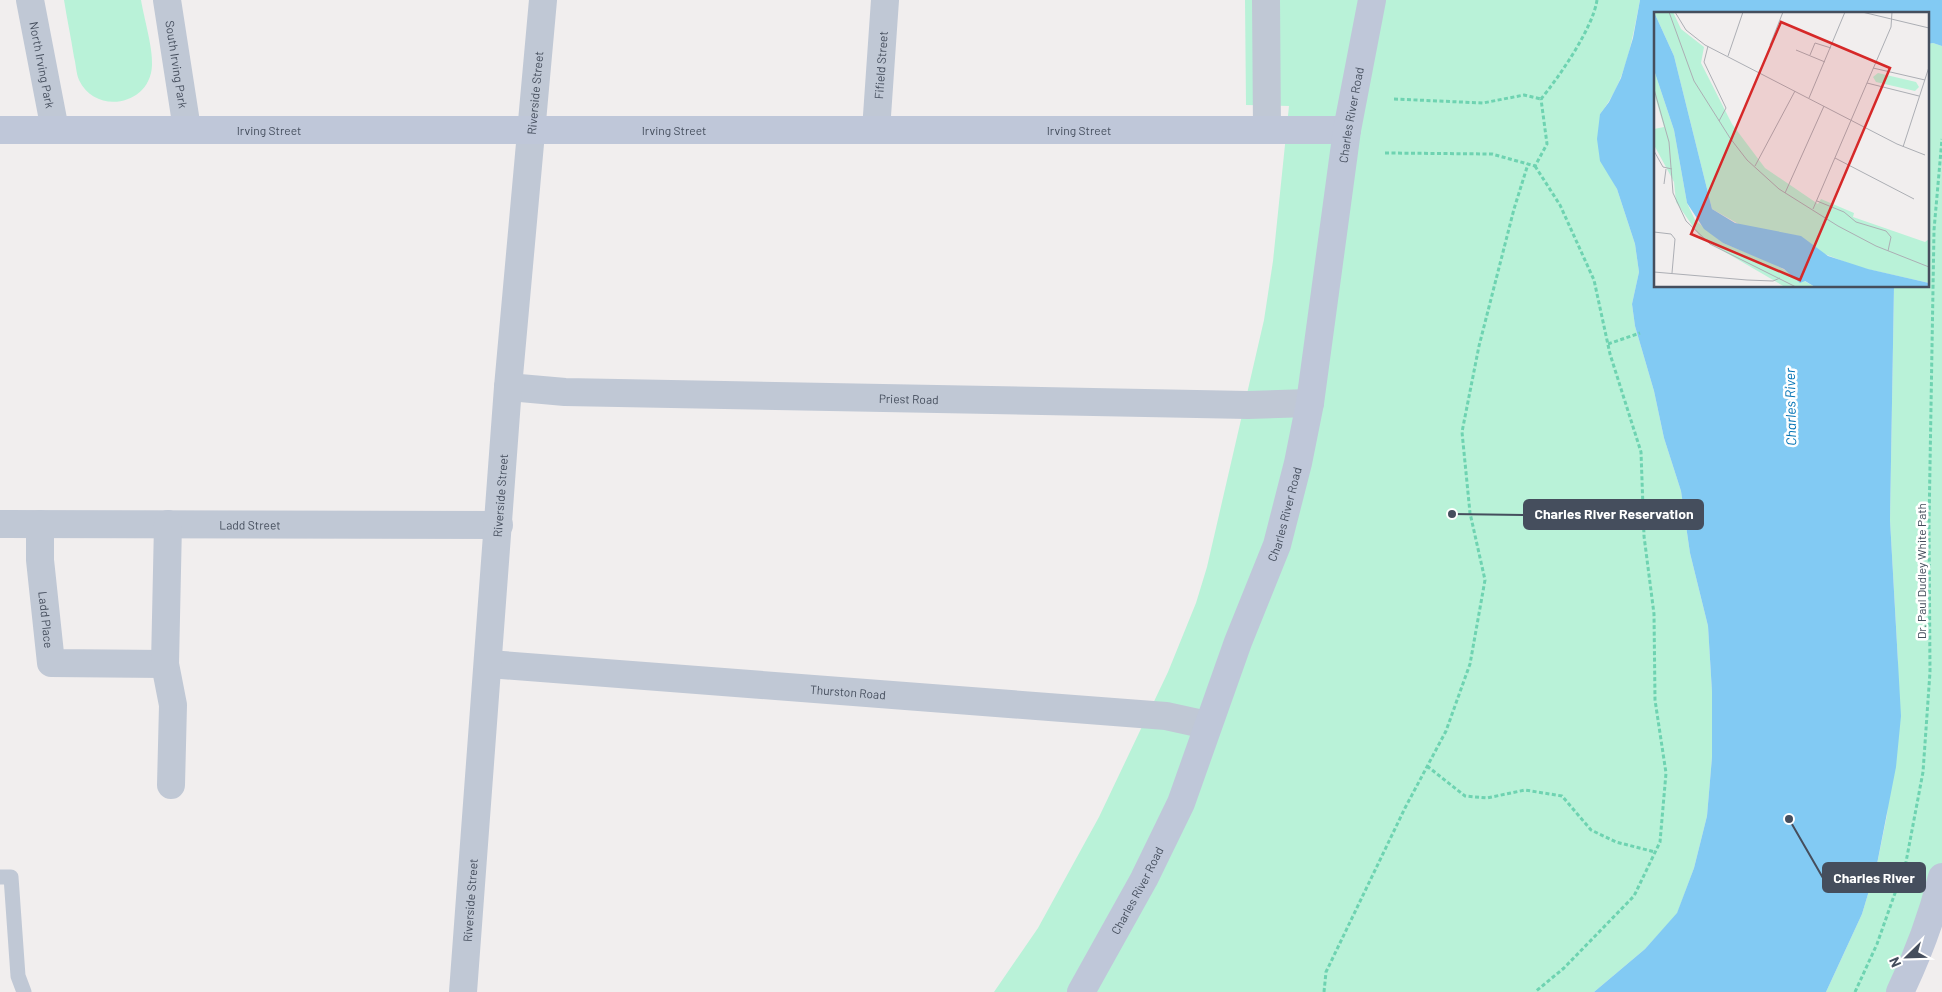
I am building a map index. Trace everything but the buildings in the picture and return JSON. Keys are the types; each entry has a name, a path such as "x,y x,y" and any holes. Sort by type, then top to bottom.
{"street":[{"name":"North Irving Park","path":"30,0 56,130"},
{"name":"South Irving Park","path":"167,0 187,129"},
{"name":"Riverside Street","path":"463,992 489,664 508,387 533,129 543,0"},
{"name":"Fifield Street","path":"876,130 885,0"},
{"path":"1266,0 1267,129"},
{"name":"Charles River Road","path":"1081,992 1144,879 1181,803 1207,725 1277,544 1298,463 1310,403 1346,130 1372,0"},
{"name":"Irving Street","path":"0,130 1346,130"},
{"name":"Priest Road","path":"508,387 575,392 1228,405 1310,403"},
{"name":"Ladd Street","path":"0,524 499,525"},
{"name":"Ladd Place","path":"40,524 40,560 52,663 166,664"},
{"path":"168,524 166,664 173,705 171,785"},
{"name":"Thurston Road","path":"489,664 1166,716 1207,725"},
{"path":"1900,992 1917,956 1936,903 1942,877"}],"lane":[{"path":"0,877 11,876 18,976 24,992"}],"path":[{"path":"1535,166 1547,144 1541,99 1558,78 1578,44 1597,0"},
{"path":"1394,99 1483,103 1524,95 1541,99"},
{"name":"Dr. Paul Dudley White Path","path":"1855,992 1877,944 1906,862 1919,802 1926,746 1930,672 1929,525 1934,238 1942,139"},
{"path":"1385,153 1492,154 1535,166 1560,205 1594,280 1608,344 1641,452 1644,536 1654,614 1656,700 1666,773 1660,842 1634,896 1564,968 1535,992"},
{"path":"1324,992 1326,972 1427,766 1446,732 1470,664 1485,580 1470,513 1462,432 1480,346 1514,209 1528,164"},
{"path":"1608,344 1640,333"},
{"path":"1427,766 1465,796 1487,798 1525,790 1562,796 1592,830 1616,842 1655,852"}],"green space":[{"path":"64,0 141,0 150,42 152,65 149,79 143,89 133,97 122,101 109,102 97,98 87,91 79,80"},
{"path":"1245,0 1640,0 1627,60 1609,102 1600,114 1610,176 1617,189 1635,244 1639,272 1632,304 1635,326 1654,391 1664,438 1681,491 1690,553 1708,626 1712,692 1712,757 1707,816 1694,868 1677,914 1645,949 1594,992 994,992 1038,928 1099,817 1168,672 1196,603 1207,567 1264,320 1273,261 1289,106 1246,105"},
{"path":"1930,44 1942,46 1942,877 1900,992 1826,992 1862,914 1877,864 1887,815 1898,662 1890,520 1894,288 1930,288"}],"water":[{"path":"1640,0 1942,0 1942,46 1930,44 1930,12 1654,12 1654,288 1894,288 1890,520 1901,716 1896,767 1877,864 1862,914 1826,992 1594,992 1645,949 1677,913 1694,868 1707,816 1712,757 1712,692 1708,626 1690,553 1681,491 1664,438 1654,391 1635,326 1632,304 1639,272 1635,244 1617,189 1600,161 1597,139 1600,114 1609,102 1621,78 1633,38"}],"place":[{"name":"Charles River Reservation","path":"1452,514"},
{"name":"Charles River","path":"1789,819"}]}
